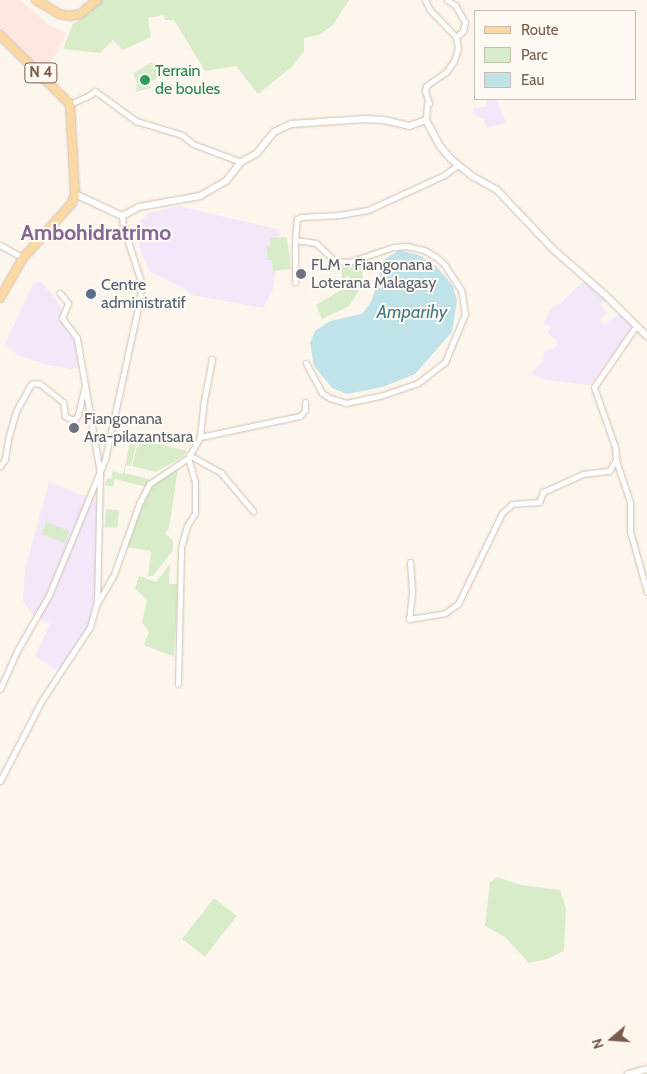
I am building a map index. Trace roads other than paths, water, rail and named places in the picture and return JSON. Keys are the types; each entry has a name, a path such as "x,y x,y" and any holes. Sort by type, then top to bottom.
{"main road":[{"path":"36,0 59,14 69,16 80,14 97,0"},
{"name":"N 4","path":"0,36 70,104 75,194"},
{"path":"0,298 23,258 72,202 75,194"}],"street":[{"path":"425,0 430,10 456,37 458,48 454,61 446,72 426,86 425,90 429,103 427,104 426,120 440,146 458,165 496,190 554,250 603,293 647,336"},
{"path":"447,0 455,5 465,22 463,31 456,37"},
{"path":"70,104 95,91 136,120 182,135 193,144 241,162"},
{"path":"122,216 139,207 200,196 226,181 241,162 257,153 274,132 291,124 366,119 384,120 409,126 426,120"},
{"path":"295,282 297,219 368,210 444,174 458,165"},
{"path":"75,194 88,202 122,216"},
{"path":"72,202 88,202"},
{"path":"0,689 17,651 49,595 105,459 138,307 141,282 122,226 122,216"},
{"path":"295,240 316,244 335,260 349,262 393,247 407,246 424,250 445,265 451,273 461,290 465,314 445,362 418,384 380,396 346,403 330,398 322,393 306,363"},
{"path":"0,245 23,258"},
{"path":"60,293 68,303 62,318 77,338 100,473 97,604"},
{"path":"636,326 594,387 615,447 616,460 630,502 630,530 647,592"},
{"path":"0,781 42,700 90,627 97,604 114,574 139,504 149,484 189,456 200,438 203,406 212,359"},
{"path":"0,466 5,459 8,439 16,411 30,386 40,384 63,402 65,416 71,419 75,419 78,415 85,387"},
{"path":"200,438 300,416 305,410 305,402"},
{"path":"189,456 221,474 253,511"},
{"path":"178,684 180,548 187,526 194,513 195,482 189,456"},
{"path":"410,562 412,592 409,619 445,613 458,604 502,513 512,504 539,502 543,492 583,474 609,471 616,460"},
{"path":"628,1074 647,1069"}],"water":[{"name":"Amparihy","path":"399,250 419,255 436,266 453,286 457,301 452,332 415,374 383,387 347,394 332,388 314,366 310,343 315,331 330,321 362,314 371,302 384,260"}],"place":[{"name":"Terrain de boules","path":"145,80"},
{"name":"FLM - Fiangonana Loterana Malagasy","path":"301,274"},
{"name":"Centre administratif","path":"91,294"},
{"name":"Fiangonana Ara-pilazantsara","path":"74,428"}],"district":[{"name":"Ambohidratrimo","path":"96,233"}]}
